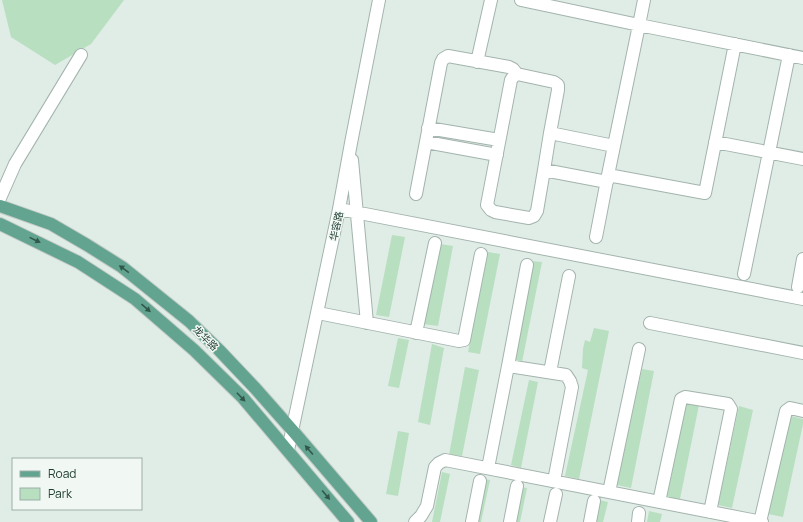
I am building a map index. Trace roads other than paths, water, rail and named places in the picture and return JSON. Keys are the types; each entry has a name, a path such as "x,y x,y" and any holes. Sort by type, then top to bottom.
{"main road":[{"name":"龙华路","path":"0,206 51,224 87,245 122,267 189,321 219,350 293,431 371,522"},
{"name":"龙华路","path":"0,224 78,262 135,299 199,355 243,398 348,522"}],"street":[{"name":"华容路","path":"288,450 318,313 380,0"},
{"path":"477,62 491,0"},
{"path":"520,0 803,58"},
{"path":"596,237 644,0"},
{"path":"544,170 705,193 735,44"},
{"path":"0,198 15,164 81,55"},
{"path":"744,274 789,55"},
{"path":"416,194 443,59 448,56 509,67 517,74 554,82 558,85 537,211 534,216 528,218 496,212 491,210 487,205 511,80 517,74"},
{"path":"428,128 499,140"},
{"path":"550,133 614,146"},
{"path":"426,142 497,155"},
{"path":"715,142 803,159"},
{"path":"351,143 367,323"},
{"path":"339,209 803,300"},
{"path":"416,333 435,243"},
{"path":"318,313 459,341 464,340 481,254"},
{"path":"798,287 803,259"},
{"path":"488,468 527,266"},
{"path":"550,372 569,276"},
{"path":"650,323 803,353"},
{"path":"609,492 639,349"},
{"path":"508,366 566,375 570,381 572,387 554,481"},
{"path":"659,502 681,399 685,397 728,404 731,409 710,512"},
{"path":"415,522 427,506 436,467 439,463 445,460 761,522 786,411 790,408 803,411"},
{"path":"472,522 480,481"},
{"path":"510,522 517,486"},
{"path":"550,522 556,494"},
{"path":"590,522 594,501"}]}
